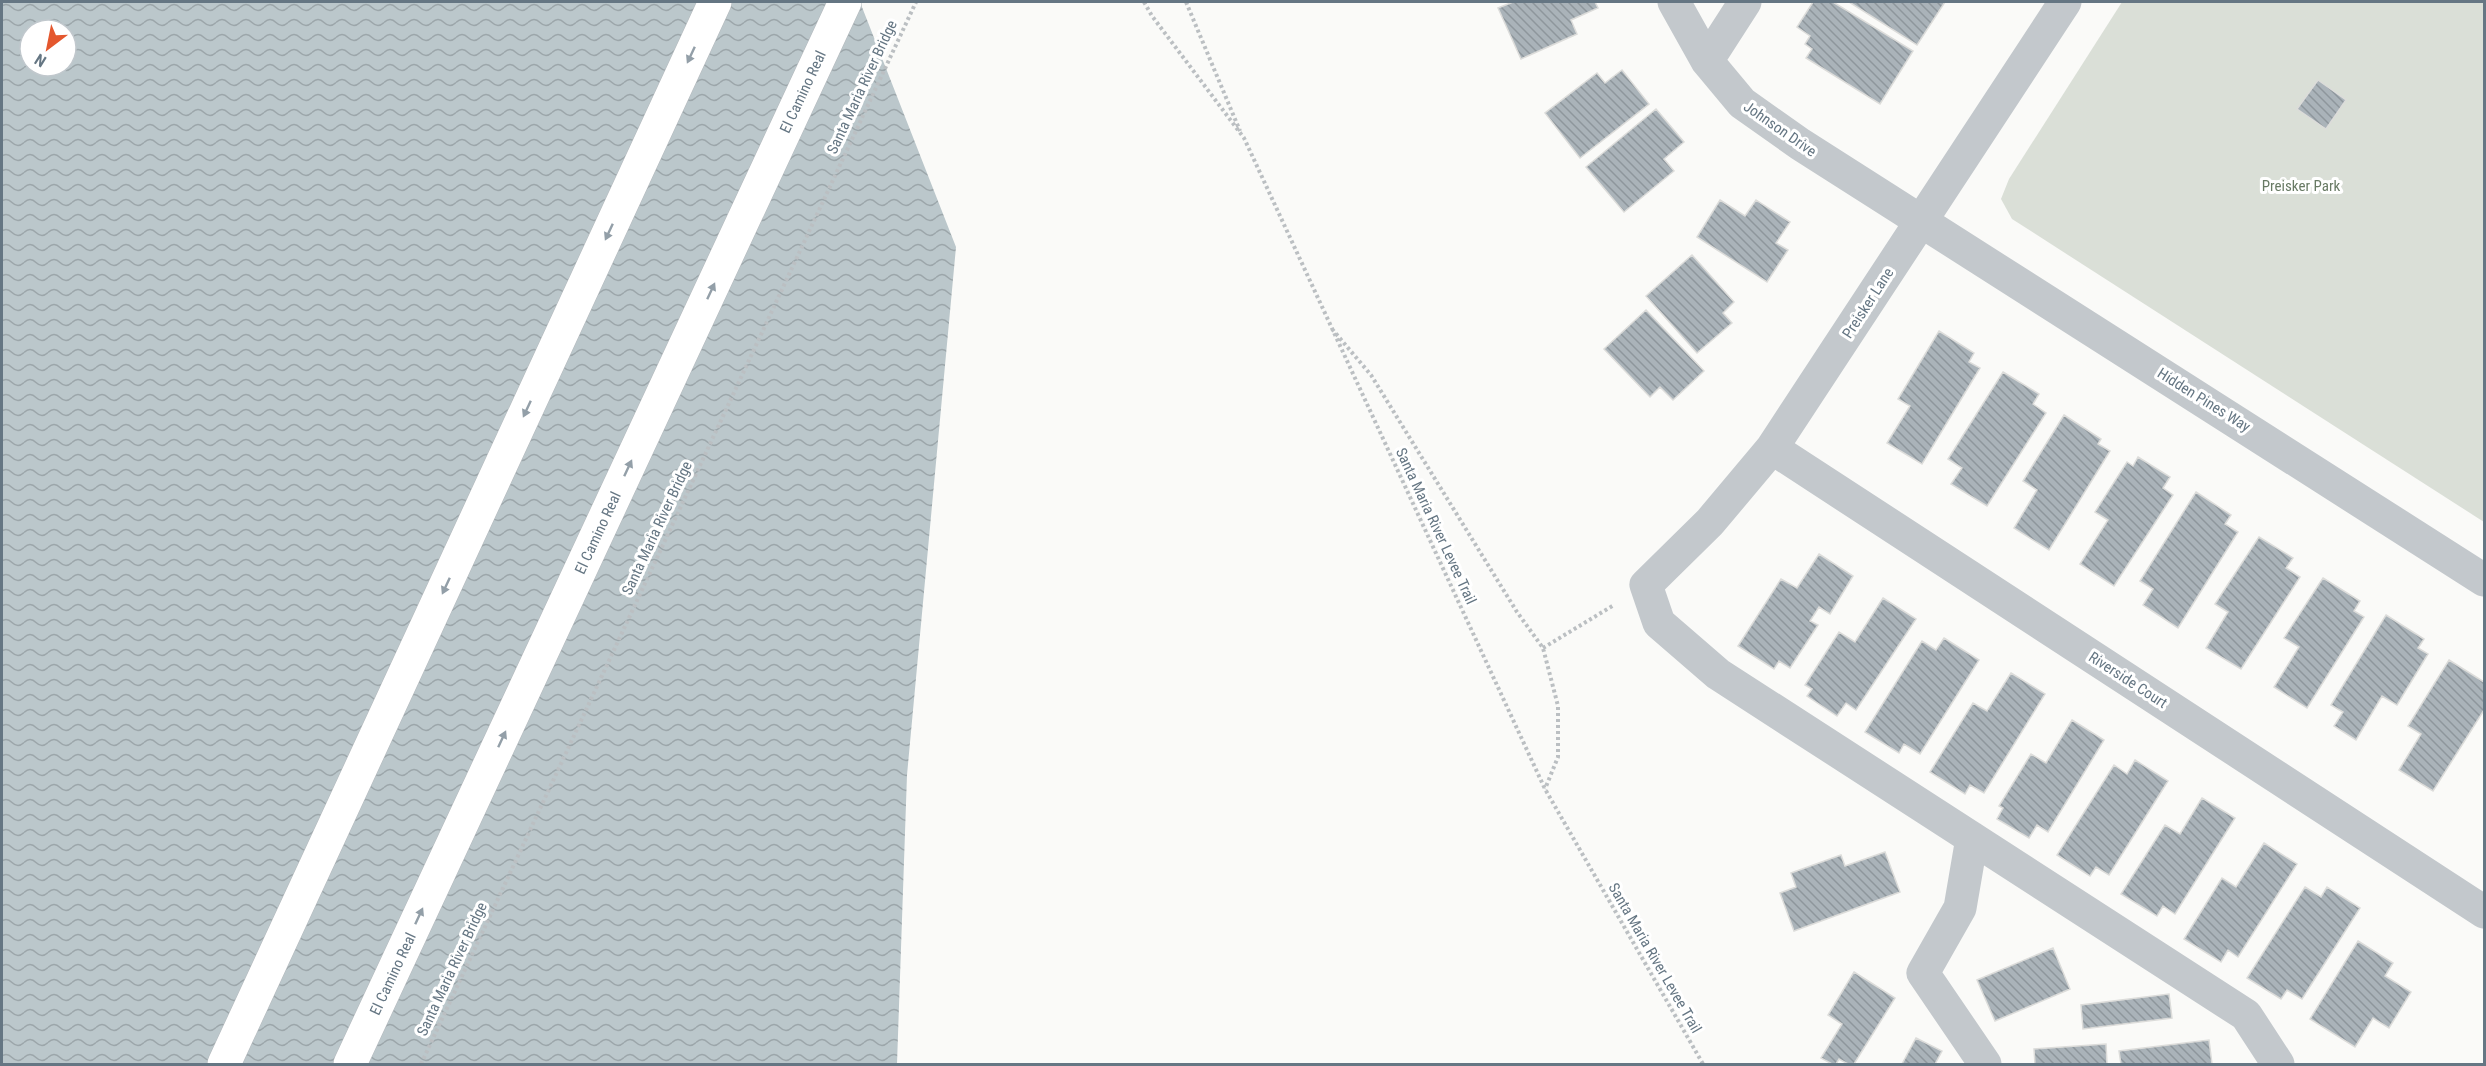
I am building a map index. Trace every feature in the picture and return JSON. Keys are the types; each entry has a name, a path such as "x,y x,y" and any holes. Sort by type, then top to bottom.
{"highway":[{"path":"224,1065 716,2"},
{"name":"El Camino Real","path":"350,1065 845,2"}],"street":[{"name":"Johnson Drive","path":"1674,2 1707,61 1742,103 1800,144 1921,222"},
{"path":"1707,61 1745,2"},
{"name":"Preisker Lane","path":"1647,585 1710,522 1772,448 2065,2"},
{"name":"Hidden Pines Way","path":"1921,222 2484,580"},
{"name":"Riverside Court","path":"1772,448 2484,912"},
{"path":"1647,585 1659,623 1718,674 2246,1015 2278,1065"},
{"path":"1972,838 1960,908 1923,974 1985,1065"}],"path":[{"name":"Santa Maria River Bridge","path":"421,1065 916,2"},
{"name":"Santa Maria River Levee Trail","path":"1144,2 1152,16 1244,138 1328,324 1545,789 1703,1065"},
{"path":"1186,2 1244,138"},
{"path":"1328,324 1371,375 1517,612 1543,648 1558,706 1558,757 1545,789"},
{"path":"1543,648 1647,585"}],"green space":[{"name":"Preisker Park","path":"2122,2 2484,2 2484,522 2012,219 2001,199 2009,179"}],"water":[{"path":"2,2 860,2 956,247 907,775 897,1064 2,1064"}],"building":[{"path":"1513,2 1595,2 1598,8 1571,20 1577,34 1521,59 1498,8"},
{"path":"1813,2 1833,2 1913,51 1880,104 1806,58 1812,49 1805,44 1810,36 1797,27"},
{"path":"1849,2 1945,2 1917,45"},
{"path":"1622,70 1649,104 1580,158 1545,113 1597,73 1605,83"},
{"path":"2318,80 2346,100 2326,129 2297,109"},
{"path":"1656,109 1684,142 1664,159 1674,171 1624,212 1586,167"},
{"path":"1720,200 1745,216 1756,200 1790,222 1776,243 1788,250 1767,282 1697,237"},
{"path":"1692,255 1734,302 1723,313 1732,323 1697,353 1646,296"},
{"path":"1646,310 1704,371 1673,400 1660,387 1650,397 1604,349"},
{"path":"1939,331 1974,353 1969,362 1980,368 1922,464 1887,443 1910,406 1898,399"},
{"path":"2003,372 2039,394 2033,404 2046,413 1987,506 1951,484 1962,468 1948,459"},
{"path":"2064,415 2101,439 2098,444 2110,451 2049,550 2014,528 2037,490 2023,481"},
{"path":"2138,457 2170,477 2163,488 2173,495 2114,586 2080,564 2108,520 2095,512 2127,462 2133,466"},
{"path":"2196,492 2231,515 2225,524 2238,532 2178,628 2143,605 2153,589 2140,581"},
{"path":"2259,537 2293,558 2286,568 2300,577 2241,669 2206,648 2228,612 2215,604"},
{"path":"1819,554 1853,576 1830,614 1819,607 1810,621 1818,625 1790,668 1779,661 1774,669 1738,646 1781,579 1797,588"},
{"path":"2323,578 2360,601 2354,611 2364,617 2307,708 2274,687 2299,647 2284,638"},
{"path":"1883,598 1916,619 1856,710 1846,703 1837,716 1807,696 1812,689 1805,685 1839,632 1855,642"},
{"path":"2386,615 2424,639 2418,648 2428,654 2397,705 2382,696 2356,740 2334,726 2343,712 2331,705"},
{"path":"1944,638 1979,660 1920,754 1904,744 1899,753 1865,732 1922,641 1936,650"},
{"path":"2449,660 2484,682 2484,710 2433,791 2399,770 2421,734 2408,726"},
{"path":"2011,673 2045,694 1984,793 1970,785 1965,794 1930,772 1973,703 1987,711"},
{"path":"2072,720 2104,740 2048,832 2037,825 2029,838 1997,819 2003,808 1999,806 2031,754 2046,763"},
{"path":"2135,760 2168,781 2109,875 2096,867 2090,876 2057,855 2114,765 2127,774"},
{"path":"2202,798 2235,818 2175,914 2163,906 2157,916 2121,894 2165,825 2180,834"},
{"path":"2264,843 2297,864 2238,957 2228,950 2221,962 2184,939 2222,878 2236,887"},
{"path":"1885,852 1900,892 1794,931 1780,893 1796,887 1791,873 1841,855 1845,866"},
{"path":"2305,887 2321,897 2327,887 2360,908 2302,999 2287,990 2281,999 2247,978"},
{"path":"2358,941 2393,963 2385,976 2411,992 2389,1028 2373,1018 2355,1047 2310,1019"},
{"path":"2053,948 2070,989 1995,1021 1977,980"},
{"path":"1854,972 1895,998 1854,1064 1848,1064 1839,1059 1836,1064 1832,1064 1821,1058 1842,1024 1828,1015"},
{"path":"2169,994 2172,1018 2083,1029 2081,1005"},
{"path":"1916,1038 1942,1051 1935,1064 1902,1064"},
{"path":"2209,1040 2212,1064 2121,1064 2119,1051"},
{"path":"2106,1044 2107,1064 2035,1064 2034,1049"}]}
